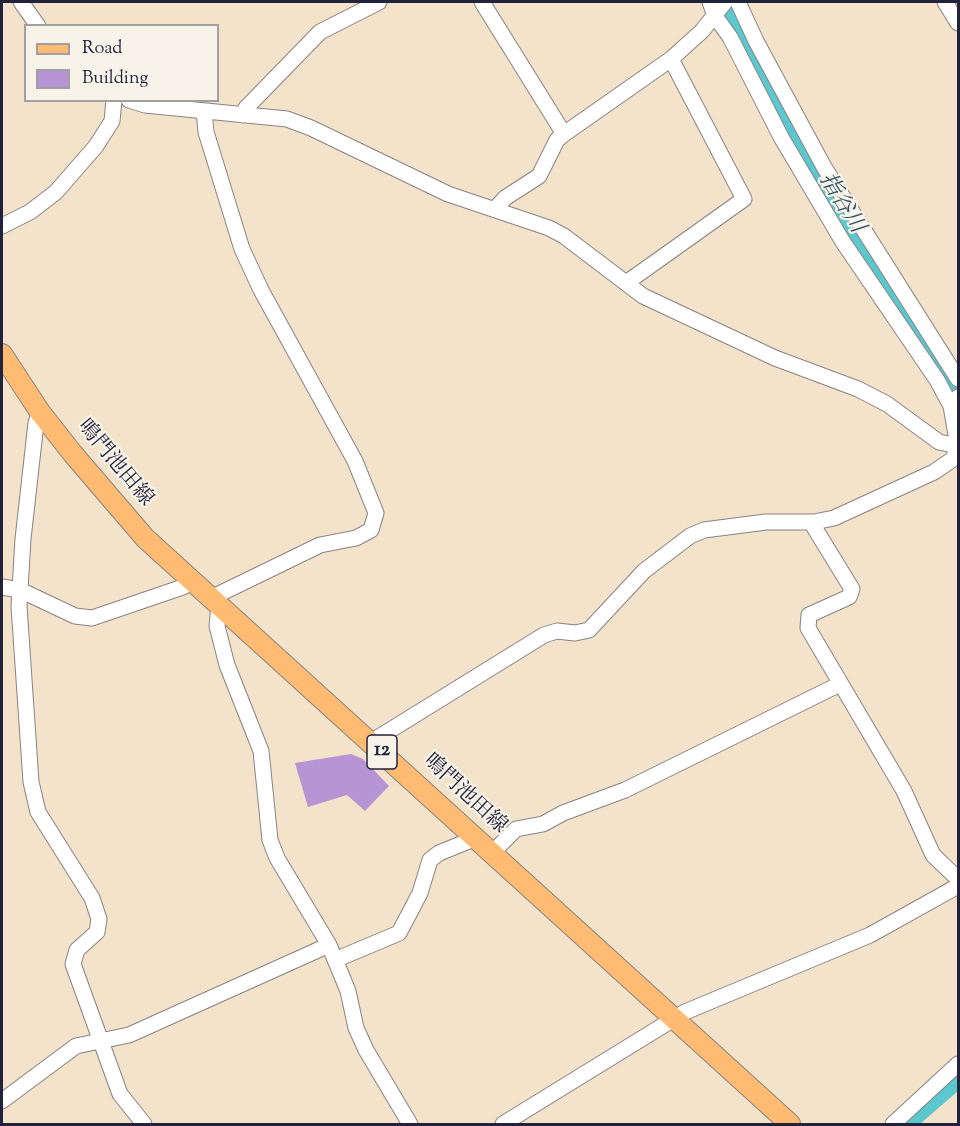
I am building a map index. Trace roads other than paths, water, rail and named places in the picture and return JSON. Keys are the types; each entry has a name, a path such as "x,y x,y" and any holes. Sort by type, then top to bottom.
{"main road":[{"name":"鳴門池田線","path":"2,354 40,412 146,538 790,1125"}],"street":[{"path":"21,2 37,24"},
{"path":"243,115 246,108 320,32 379,2"},
{"path":"482,2 564,134"},
{"path":"738,2 756,41 824,167 958,379"},
{"path":"945,2 958,23"},
{"path":"371,742 544,635 557,631 575,633 589,630 644,571 690,536 705,530 766,522 814,522 870,503 934,472 953,459 958,446 954,402 845,241 781,137 717,8 671,59 557,140 539,176 506,198 495,209"},
{"path":"626,283 744,199 671,59"},
{"path":"2,226 30,212 56,192 96,146 112,121 114,102"},
{"path":"135,102 145,105 287,119 311,128 448,194 495,209 564,236 643,296 775,358 858,389 887,404 939,442 958,446"},
{"path":"204,111 206,132 242,249 261,290 355,461 376,513 371,530 356,538 320,545 215,602 217,626 227,665 261,751 270,840 277,858 335,960 366,1050 410,1125"},
{"path":"845,241 862,230"},
{"path":"40,412 36,423 20,590 31,782 39,812 92,898 99,919 97,932 77,950 73,964 120,1094 144,1125"},
{"path":"814,522 814,527 852,589 849,597 809,615 808,628 904,791 933,855 958,879"},
{"path":"2,586 20,590 75,616 92,618 183,587 191,580"},
{"path":"492,853 516,829 543,824 563,813 625,790 840,684"},
{"path":"335,960 399,933 420,893 430,860 439,853 476,838"},
{"path":"503,1125 673,1018 870,935 958,886"},
{"path":"2,1101 76,1046 129,1035 328,945"},
{"path":"893,1125 958,1064"}],"waterway":[{"name":"指谷川","path":"726,2 783,112 830,192 944,373 958,405"},
{"name":"指谷川","path":"904,1124 958,1077"}]}
